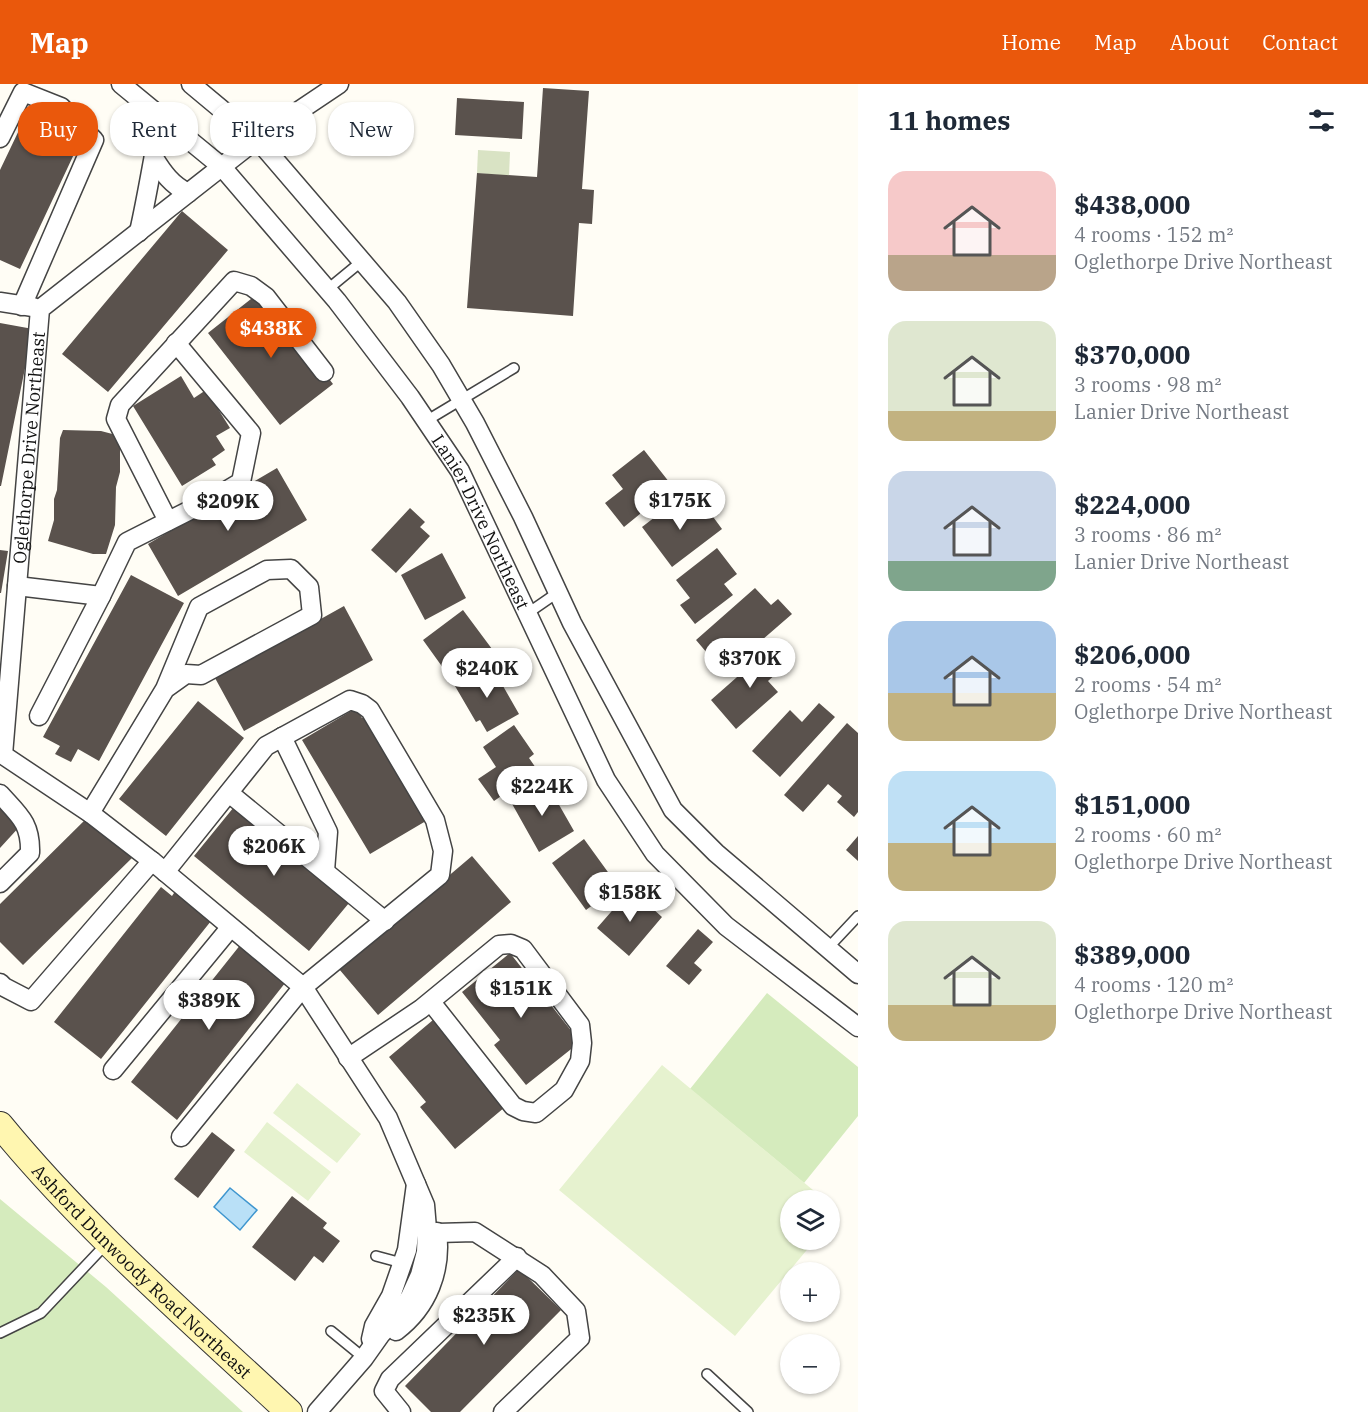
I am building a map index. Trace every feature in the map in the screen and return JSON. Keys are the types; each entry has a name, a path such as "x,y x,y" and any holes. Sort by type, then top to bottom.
{"main road":[{"name":"Ashford Dunwoody Road Northeast","path":"0,1125 26,1157 107,1243 289,1412"}],"street":[{"name":"Lanier Drive Northeast","path":"121,84 143,102"},
{"name":"Lanier Drive Northeast","path":"191,84 213,102"},
{"name":"Oglethorpe Drive Northeast","path":"312,102 339,84"},
{"name":"Oglethorpe Drive Northeast","path":"0,138 23,92 61,107 94,140 31,307 17,586 3,755 90,813 303,987 388,1118 424,1205 427,1228 426,1252 420,1275 410,1297 397,1317 317,1412"},
{"name":"Lanier Drive Northeast","path":"198,147 222,167 328,289 426,421 460,471 606,780 654,854 726,926 858,1028"},
{"name":"Oglethorpe Drive Northeast","path":"0,302 31,307 139,232 236,156"},
{"name":"Lanier Drive Northeast","path":"272,156 397,302 441,365 462,400 523,517 557,592 673,810 716,853 858,974"},
{"path":"154,158 170,181 188,193"},
{"path":"139,232 154,158"},
{"path":"168,521 116,420 120,405 234,281 251,286 266,297 324,372"},
{"path":"39,716 127,542 241,482 251,433 176,343"},
{"path":"90,813 165,689 199,607 267,570 291,569 309,587 312,615 201,675 186,674 165,689"},
{"name":"Oglethorpe Drive Northeast","path":"17,586 101,596"},
{"path":"0,982 4,987 31,1001 229,793 266,746 350,700 370,710 435,820 443,851 440,875 303,987 182,1137"},
{"path":"282,737 328,832 325,871"},
{"path":"229,793 385,921"},
{"path":"0,795 25,822 30,837 30,853 0,883"},
{"path":"113,1070 230,928"},
{"path":"348,1058 431,1002 499,945 511,944 523,949 580,1025 582,1043 580,1061 564,1090 536,1113 523,1111 513,1106 431,1002"},
{"name":"Oglethorpe Drive Northeast","path":"367,1354 408,1322 427,1295 438,1260 437,1233 432,1212 416,1184"},
{"name":"Oglethorpe Drive Northeast","path":"367,1354 374,1326 391,1296 406,1250 416,1184"},
{"path":"437,1233 475,1232 542,1275 576,1311 580,1338 503,1412"},
{"path":"401,1412 384,1391 390,1379 517,1257"}],"lane":[{"path":"328,289 362,261"},
{"path":"426,421 514,368"},
{"path":"528,613 557,592"},
{"path":"828,948 858,916"},
{"path":"0,1333 41,1313 107,1243"},
{"path":"376,1256 402,1263"},
{"path":"332,1331 367,1354"},
{"path":"707,1374 748,1412"}],"green space":[{"path":"478,150 510,152 509,176 477,173"},
{"path":"767,993 858,1067 858,1116 804,1183 690,1089"},
{"path":"662,1065 813,1190 780,1190 780,1250 807,1250 797,1262 780,1262 780,1282 735,1336 559,1190"},
{"path":"297,1083 361,1134 337,1163 273,1113"},
{"path":"267,1122 331,1172 308,1201 244,1152"},
{"path":"0,1199 106,1287 243,1412 0,1412"}],"water":[{"path":"230,1188 257,1210 240,1230 214,1207"}],"building":[{"path":"543,88 589,91 582,189 594,190 592,224 579,223 573,316 467,308 477,173 537,177"},
{"path":"457,98 524,102 522,139 455,135"},
{"path":"18,132 18,156 73,156 20,269 0,260 0,170"},
{"path":"182,211 228,250 108,392 62,354"},
{"path":"256,295 274,308 333,384 280,425 208,333"},
{"path":"0,323 33,329 1,486 0,486"},
{"path":"181,376 194,398 206,390 230,428 216,436 225,450 212,459 216,465 182,486 133,406"},
{"path":"63,430 101,431 120,436 120,472 116,487 115,525 106,554 93,554 48,541 54,520 60,438"},
{"path":"644,450 673,487 624,527 605,503 623,489 612,475"},
{"path":"277,468 307,520 178,596 148,544"},
{"path":"681,497 697,518 708,510 722,529 672,567 642,527"},
{"path":"410,508 425,522 420,527 430,536 396,573 371,550"},
{"path":"717,548 737,574 724,584 733,595 695,624 680,605 690,598 676,580"},
{"path":"0,550 8,551 1,593 0,593"},
{"path":"442,553 466,598 425,620 401,575"},
{"path":"131,575 184,603 99,761 78,749 71,762 55,754 60,746 43,737"},
{"path":"755,588 771,605 778,599 792,614 747,653 736,640 713,660 696,640"},
{"path":"344,606 373,660 244,731 215,678"},
{"path":"463,610 492,649 451,679 423,640"},
{"path":"771,647 786,665 768,681 778,692 736,729 711,700"},
{"path":"491,665 519,714 487,732 480,720 476,722 455,686"},
{"path":"198,701 244,738 166,836 119,799"},
{"path":"819,703 835,717 780,777 752,751 790,710 802,722"},
{"path":"356,708 362,718 369,715 431,818 370,854 302,740"},
{"path":"847,723 858,733 858,812 854,817 837,802 842,796 828,784 803,812 784,795"},
{"path":"514,725 534,754 529,758 538,771 494,801 478,779 496,767 483,747"},
{"path":"546,782 574,831 539,852 511,802"},
{"path":"238,802 354,897 309,951 194,856"},
{"path":"0,806 21,825 0,848"},
{"path":"91,814 133,857 23,965 0,942 0,904"},
{"path":"858,836 858,861 846,850"},
{"path":"584,839 618,886 586,910 552,863"},
{"path":"472,856 511,902 378,1015 339,969"},
{"path":"161,887 172,896 178,887 211,921 101,1059 54,1022"},
{"path":"631,889 662,917 629,956 597,928"},
{"path":"698,929 713,942 694,963 702,970 689,985 666,966"},
{"path":"241,944 289,978 177,1120 131,1082"},
{"path":"510,953 580,1042 526,1085 494,1045 500,1040 462,992"},
{"path":"433,1020 505,1107 455,1149 420,1107 426,1102 389,1057"},
{"path":"212,1132 235,1150 198,1198 174,1179"},
{"path":"292,1196 327,1223 323,1228 340,1241 323,1263 314,1256 295,1281 252,1247"},
{"path":"519,1269 561,1310 460,1412 431,1412 405,1386"}]}
